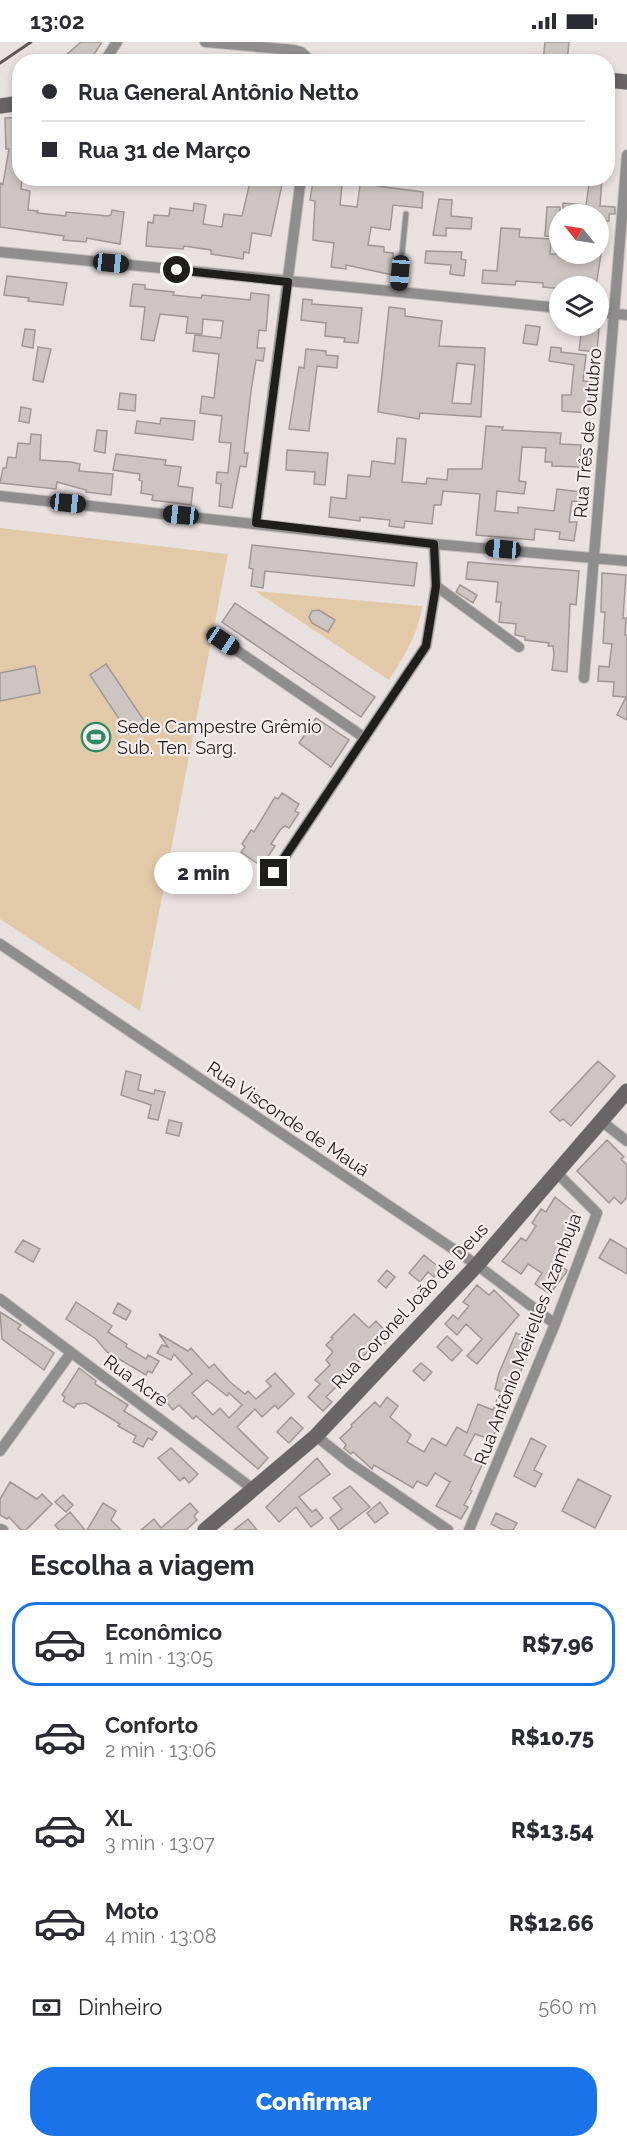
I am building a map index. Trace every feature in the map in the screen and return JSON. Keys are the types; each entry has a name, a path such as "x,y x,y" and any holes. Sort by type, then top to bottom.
{"street":[{"path":"205,42 294,51 303,54"},
{"name":"Rua Três de Outubro","path":"584,678 627,155"},
{"path":"256,523 300,186"},
{"path":"0,252 549,308"},
{"path":"609,313 627,315"},
{"path":"0,496 434,544 627,561"},
{"path":"274,873 426,646 436,586 434,544"},
{"path":"436,586 519,647"},
{"path":"223,641 364,738"},
{"name":"Rua Visconde de Mauá","path":"0,944 477,1265 555,1324"},
{"name":"Rua Coronel João de Deus","path":"205,1530 316,1437 477,1265 627,1091"},
{"path":"600,1120 627,1141"},
{"name":"Rua Antônio Meirelles Azambuja","path":"469,1530 555,1324 597,1213 556,1172"},
{"name":"Rua Acre","path":"0,1299 70,1354 253,1489"},
{"path":"0,1451 70,1354"},
{"path":"316,1437 350,1464 448,1530"}],"lane":[{"path":"399,293 406,214"}],"shaded area":[{"name":"Sede Campestre Grêmio Sub. Ten. Sarg.","path":"0,528 228,554 140,1011 0,919"},
{"path":"255,591 422,606 414,636 389,680"}],"building":[{"path":"81,42 102,42 94,54 67,54"},
{"path":"545,42 569,42 568,54 544,54"},
{"path":"5,118 12,118 12,186 21,186 21,189 30,191 28,210 66,216 66,212 108,216 111,215 112,210 124,212 120,244 87,238 86,242 63,240 64,236 0,227 0,183 3,184 9,149 6,149"},
{"path":"249,186 282,186 271,236 252,233 249,253 244,252 243,259 211,254 211,250 184,246 183,249 146,246 148,222 153,223 154,215 169,216 170,208 193,211 194,203 206,205 203,224 222,227 224,214 242,216"},
{"path":"312,186 342,186 340,205 357,207 360,186 423,192 422,208 393,205 390,230 371,227 368,245 384,247 384,252 393,253 393,275 346,265 346,269 331,267 334,243 313,240 315,201 310,200"},
{"path":"589,186 601,186 600,204 586,204"},
{"path":"439,199 452,200 451,216 472,218 471,229 446,228 446,236 433,235"},
{"path":"547,207 549,207 549,236 545,236"},
{"path":"609,207 615,207 615,214 609,214"},
{"path":"501,228 520,229 519,237 549,239 549,264 599,264 598,276 549,276 549,288 543,287 543,283 516,281 515,285 482,283 483,270 497,271"},
{"path":"426,251 462,252 461,259 466,260 464,276 450,274 451,265 425,263"},
{"path":"7,276 67,283 63,305 28,301 29,298 4,295"},
{"path":"133,284 145,285 145,289 174,292 173,295 201,298 202,295 250,300 251,293 269,295 266,331 259,330 257,348 265,348 263,361 256,360 251,391 244,453 248,453 246,467 240,466 232,508 219,506 221,484 216,483 217,472 228,473 231,443 219,442 222,416 200,413 202,396 214,398 219,354 193,351 195,335 221,338 223,321 203,319 202,334 186,333 188,317 160,314 154,341 141,339 145,307 130,306"},
{"path":"303,299 312,300 312,304 362,308 358,343 344,342 345,338 325,336 326,323 301,320"},
{"path":"389,307 405,309 405,316 442,321 439,346 485,348 481,417 420,413 419,419 378,412","holes":["457,363 475,365 471,404 452,403"]},
{"path":"526,325 540,327 537,345 523,343"},
{"path":"25,329 35,330 33,348 22,346"},
{"path":"581,336 598,336 597,352 579,350"},
{"path":"38,347 51,349 43,382 33,380"},
{"path":"551,347 561,348 561,352 586,355 583,381 592,382 589,413 562,411 562,395 571,395 574,365 549,361"},
{"path":"306,349 326,351 326,355 338,356 337,368 317,366 309,431 289,429 299,367 304,368"},
{"path":"120,393 136,395 135,411 118,409"},
{"path":"21,407 31,409 29,423 19,421"},
{"path":"161,418 195,421 193,440 135,433 137,421 160,424"},
{"path":"486,426 503,427 502,430 561,433 560,444 581,445 580,467 552,466 552,462 545,462 546,448 522,447 519,481 526,482 524,494 497,491 495,511 518,513 518,507 554,511 557,489 581,492 580,502 572,501 569,522 577,522 574,541 559,539 560,532 535,529 534,540 476,535 480,494 443,491 441,505 434,505 432,524 405,521 404,528 389,526 390,520 360,517 360,521 329,517 331,497 346,499 348,475 370,477 372,461 395,464 397,438 406,439 402,482 426,484 427,478 447,480 448,469 482,469"},
{"path":"97,430 107,431 105,453 94,451"},
{"path":"31,434 41,435 40,460 71,462 80,464 79,471 113,474 111,495 86,492 86,490 57,482 56,489 0,483 8,457 16,458 18,443 30,444"},
{"path":"287,450 328,453 325,485 314,484 315,472 286,470"},
{"path":"116,454 166,460 165,465 181,467 178,486 193,488 191,505 152,500 153,495 141,493 140,474 113,470"},
{"path":"252,545 417,563 414,586 265,571 263,588 251,586 253,569 249,568"},
{"path":"468,562 579,571 576,605 570,604 567,672 552,670 553,646 548,646 549,643 525,640 525,637 515,635 516,624 499,622 501,602 496,602 498,582 466,579"},
{"path":"602,573 626,575 623,618 626,618 625,635 627,635 627,720 617,715 626,697 613,696 614,682 598,681 599,666 609,667 612,644 603,643 605,612 601,612"},
{"path":"460,585 477,595 473,603 456,592"},
{"path":"235,603 375,697 361,717 222,622"},
{"path":"319,610 335,620 328,632 312,623 309,617 312,611"},
{"path":"106,664 145,722 129,734 90,675"},
{"path":"35,666 40,693 0,701 0,673"},
{"path":"316,718 349,740 331,767 299,743 306,733 303,731 308,722 312,724"},
{"path":"282,793 299,804 295,811 299,813 289,828 285,826 280,830 271,844 275,846 265,861 262,858 258,864 241,852 245,847 242,844 251,830 254,832 275,797 278,799"},
{"path":"598,1061 615,1076 571,1126 563,1119 560,1121 550,1112"},
{"path":"126,1071 141,1075 138,1090 154,1094 155,1090 165,1092 158,1120 148,1118 151,1105 121,1095"},
{"path":"169,1120 182,1123 179,1136 166,1133"},
{"path":"607,1140 624,1157 621,1159 627,1165 627,1197 621,1204 614,1197 609,1203 577,1171"},
{"path":"555,1197 581,1218 564,1249 569,1252 560,1265 567,1270 566,1273 550,1294 535,1284 542,1273 528,1264 521,1274 502,1261 521,1238 526,1241 536,1226 532,1223 541,1209 546,1212"},
{"path":"610,1239 627,1249 627,1274 599,1258"},
{"path":"23,1240 40,1249 33,1262 15,1252"},
{"path":"424,1255 441,1269 434,1277 428,1272 420,1282 409,1273"},
{"path":"387,1270 395,1277 386,1288 378,1281"},
{"path":"477,1285 489,1295 494,1290 519,1315 477,1364 467,1356 482,1339 466,1324 457,1335 445,1324 453,1315 458,1319 469,1306 463,1302"},
{"path":"76,1302 112,1326 108,1332 127,1344 126,1347 146,1359 148,1355 159,1361 152,1373 148,1371 146,1375 107,1352 96,1339 66,1319"},
{"path":"118,1303 131,1311 126,1320 113,1313"},
{"path":"0,1312 21,1325 18,1329 54,1353 44,1370 2,1339"},
{"path":"354,1314 369,1328 376,1321 391,1337 378,1350 374,1345 354,1366 359,1370 347,1382 344,1379 326,1397 332,1402 323,1411 308,1397 320,1384 315,1380 330,1365 326,1360 333,1352 326,1345"},
{"path":"516,1333 532,1339 529,1352 492,1440 475,1434 464,1455 482,1465 464,1505 468,1507 461,1519 436,1506 450,1482 435,1473 427,1486 417,1481 413,1488 374,1465 372,1469 353,1452 351,1454 344,1448 346,1445 340,1438 375,1402 380,1407 387,1397 398,1406 390,1417 411,1435 407,1442 424,1452 432,1438 446,1446 457,1427 467,1433 478,1404 493,1410 500,1391 495,1389 499,1373"},
{"path":"159,1334 188,1351 191,1348 209,1368 214,1364 230,1382 245,1394 248,1391 256,1399 271,1386 266,1381 275,1373 294,1394 278,1409 275,1405 262,1417 255,1409 237,1427 268,1458 258,1469 196,1416 193,1419 179,1405 173,1410 164,1399 192,1374 174,1354 171,1360 157,1353 162,1345 168,1347","holes":["207,1380 227,1396 229,1393 242,1405 229,1418 220,1408 213,1415 192,1393"]},
{"path":"447,1336 462,1350 452,1361 437,1347"},
{"path":"421,1363 432,1372 424,1381 413,1371"},
{"path":"79,1368 96,1381 95,1384 128,1405 124,1411 157,1432 152,1440 148,1438 143,1447 133,1442 136,1436 86,1403 77,1404 74,1408 63,1401 65,1397 62,1395"},
{"path":"291,1417 303,1428 289,1443 277,1432"},
{"path":"531,1438 546,1446 534,1470 542,1474 535,1487 514,1476"},
{"path":"171,1448 198,1474 189,1483 184,1477 180,1481 158,1458"},
{"path":"317,1458 330,1474 299,1497 312,1512 316,1509 323,1518 311,1527 296,1507 279,1522 266,1507"},
{"path":"578,1479 611,1496 595,1528 562,1511"},
{"path":"10,1482 37,1499 42,1494 52,1504 26,1530 21,1530 9,1517 7,1519 0,1515 0,1499"},
{"path":"350,1486 370,1507 339,1530 330,1518 342,1509 333,1498"},
{"path":"63,1495 73,1505 66,1512 55,1502"},
{"path":"380,1502 388,1513 375,1523 367,1513"},
{"path":"103,1503 116,1511 111,1520 121,1530 87,1530"},
{"path":"190,1503 198,1512 194,1516 197,1520 186,1530 141,1530 154,1519 161,1528"},
{"path":"70,1512 85,1530 59,1530 55,1525"},
{"path":"496,1513 517,1523 513,1530 503,1530 491,1524"},
{"path":"248,1519 257,1530 234,1530"}],"railway":[{"path":"13,54 31,42"},
{"path":"0,63 12,55"}],"place":[{"name":"Sede Campestre Grêmio Sub. Ten. Sarg.","path":"96,737"}],"route":[{"path":"177,270 288,282 256,523 434,544 436,586 426,646 274,873"}]}
